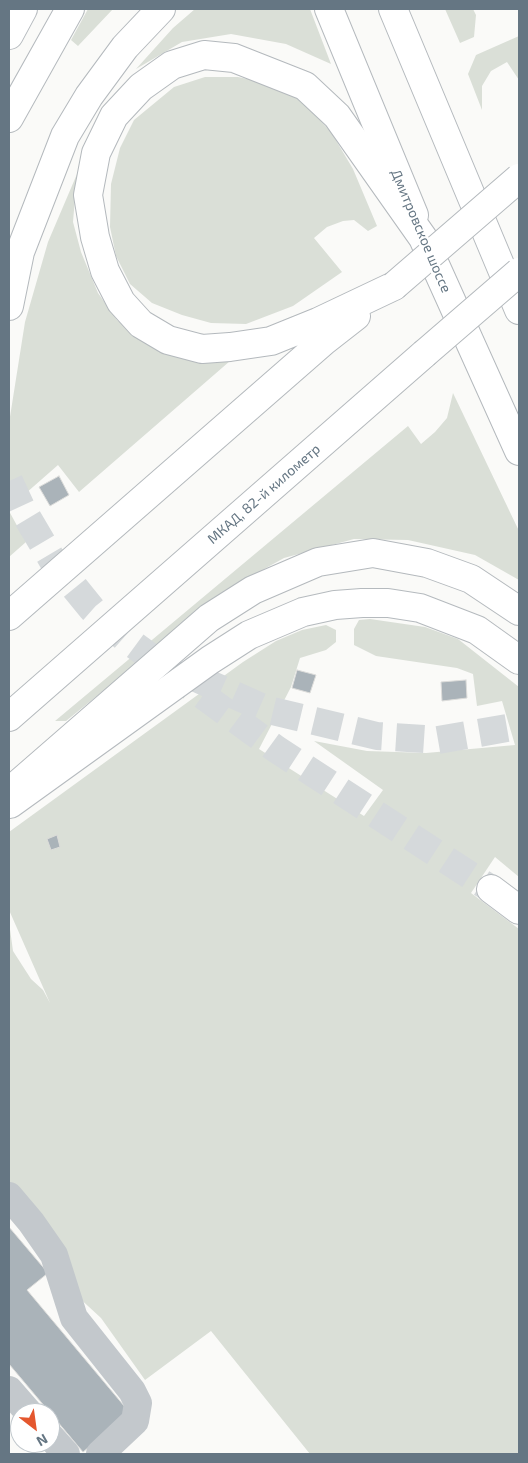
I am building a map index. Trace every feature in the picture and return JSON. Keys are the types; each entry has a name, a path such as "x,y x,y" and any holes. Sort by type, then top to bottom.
{"main road":[{"path":"9,35 23,9"},
{"path":"9,118 70,9"},
{"path":"9,306 20,252 65,136 89,96 125,47 161,9"},
{"name":"Дмитровское шоссе","path":"329,9 423,238 519,451"},
{"path":"393,9 519,310"},
{"path":"394,286 318,322 271,341 202,349 168,340 141,324 121,302 105,270 95,237 88,194 96,153 114,116 142,87 172,65 204,55 234,58 275,72 305,86 337,116 423,238"},
{"path":"9,616 324,341 394,286 519,178"},
{"path":"492,244 519,294"},
{"name":"МКАД, 82-й километр","path":"9,716 519,272"},
{"path":"9,792 209,618 253,590 318,562 372,554 427,562 471,580 519,611"},
{"path":"9,805 210,660 249,635 303,612 335,605 362,603 420,608 477,630 519,660"},
{"path":"492,889 519,910"}],"lane":[{"path":"9,1196 31,1222 54,1255 74,1318 132,1391 138,1403 135,1421 100,1454"},
{"path":"9,1390 20,1403"}],"shaded area":[{"path":"88,9 113,9 78,46 71,40"},
{"path":"195,9 310,9 331,64 286,44 231,34 182,42 136,69 173,28"},
{"path":"445,9 473,9 476,15 474,37 460,43"},
{"path":"519,36 519,80 507,62 491,71 482,86 482,110 468,74 476,55"},
{"path":"205,77 238,77 271,84 302,101 331,132 353,169 377,226 368,231 354,220 343,221 327,227 314,238 342,272 293,306 246,324 211,323 182,315 152,303 130,284 116,256 110,227 111,184 120,148 134,120 174,87"},
{"path":"77,174 73,222 81,252 98,293 117,320 146,341 184,356 230,361 79,492 58,465 9,508 9,423 25,322 48,242"},
{"path":"453,393 519,531 519,580 475,555 408,540 354,539 284,558 230,588 66,721 55,721 408,426 421,444 447,418"},
{"path":"9,511 26,542 9,557"},
{"path":"370,619 425,627 458,639 519,687 519,877 495,857 471,893 519,929 519,1454 310,1454 211,1331 145,1380 101,1318 75,1294 9,1183 9,922 13,951 31,979 43,990 50,1003 9,910 9,832 243,662 276,641 302,630 326,625 336,630 336,642 326,650 300,658 291,687 259,749 364,816 383,790 314,741 367,751 426,753 515,745 502,701 477,706 473,674 457,668 376,656 354,645 354,629 359,620"}],"building":[{"path":"59,476 69,495 50,506 39,487"},
{"path":"297,670 316,675 310,693 292,688"},
{"path":"466,680 467,698 442,701 441,682"},
{"path":"57,835 60,847 51,850 47,839"},
{"path":"9,1227 48,1273 27,1290 130,1413 83,1452 60,1425 60,1403 42,1403 9,1364"}],"tunnel":[{"path":"9,481 21,507 53,561 92,609 126,639 276,749 491,889"},
{"path":"196,678 268,710 377,736 438,740 519,726"}]}
